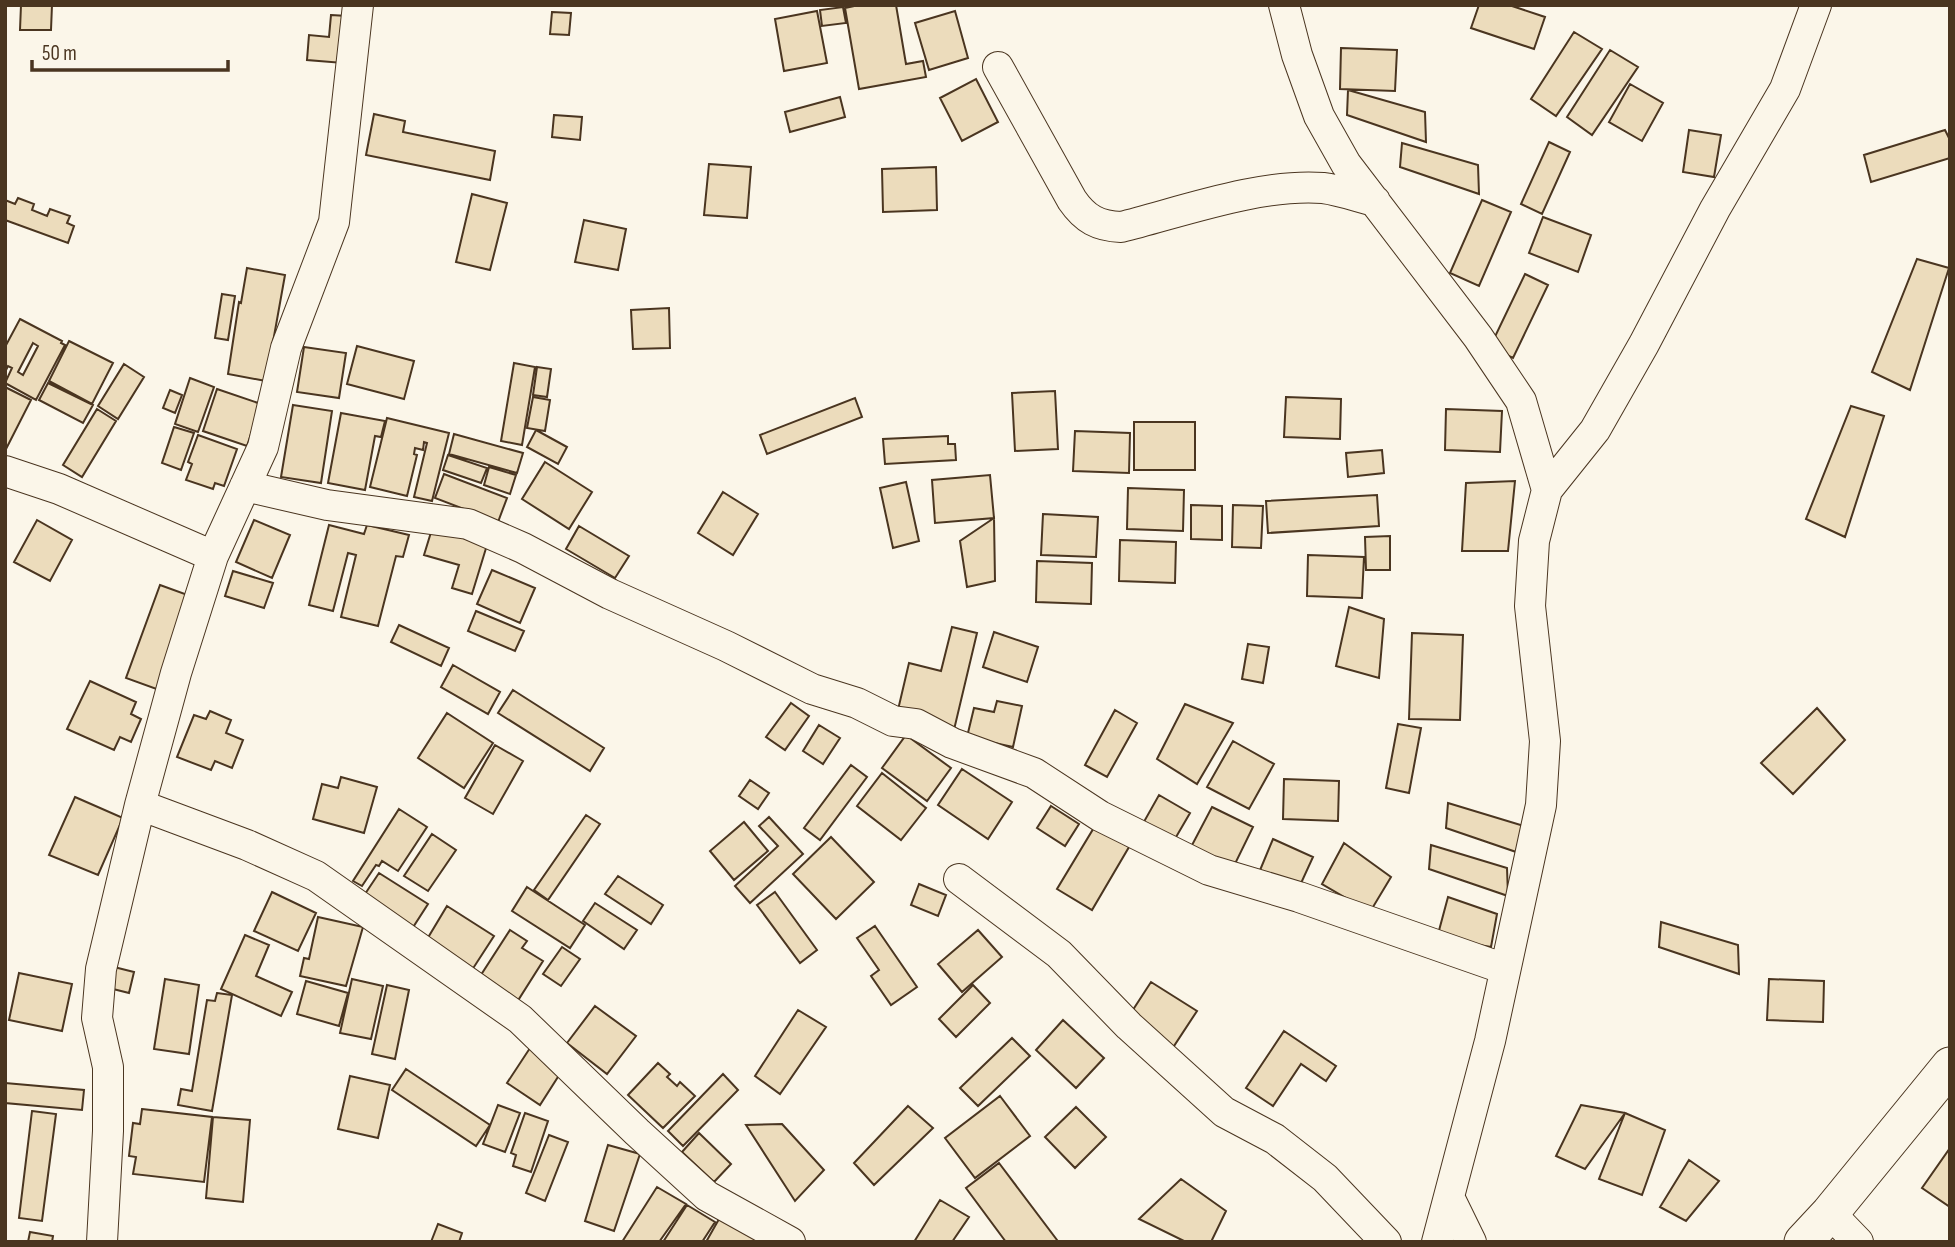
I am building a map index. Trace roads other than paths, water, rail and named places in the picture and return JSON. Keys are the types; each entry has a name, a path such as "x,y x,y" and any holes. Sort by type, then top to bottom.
{"main road":[{"path":"1803,1242 1830,1213 1950,1066"}],"street":[{"path":"102,1242 108,1132 108,1067 97,1018 101,969 140,805 176,673 213,556 263,447 286,348 334,222 358,5"},
{"path":"1284,5 1297,55 1319,116 1346,164 1478,337 1521,401 1547,490"},
{"path":"1437,1242 1490,1041 1541,805 1545,741 1530,606 1534,541 1547,490 1595,430 1644,344 1715,209 1785,89 1816,5"},
{"path":"998,67 1076,207 1091,221 1105,226 1121,227 1255,193 1290,188 1325,188 1375,201"},
{"path":"5,471 60,489 213,556"},
{"path":"244,486 327,505 468,524 523,548 610,594 726,646 812,689 858,703 893,721 916,724 953,743 1034,773 1100,816 1209,870 1300,897 1505,969"},
{"path":"140,805 247,845 316,876 520,1019 707,1196 790,1242"},
{"path":"959,879 1059,954 1129,1026 1224,1112 1276,1139 1325,1178 1386,1242"},
{"path":"1449,1197 1471,1242"},
{"path":"1830,1213 1858,1242"}]}
